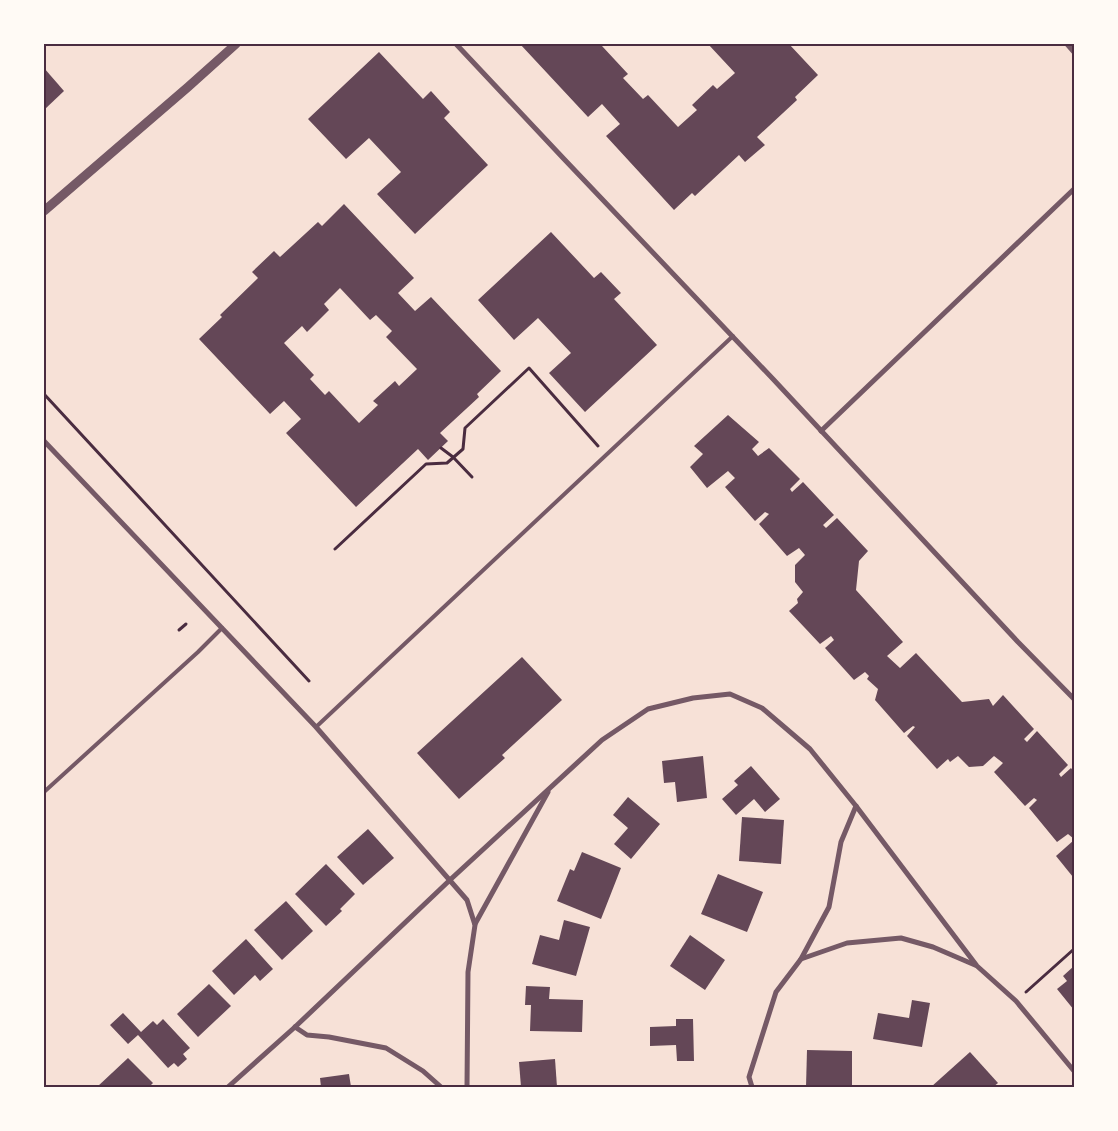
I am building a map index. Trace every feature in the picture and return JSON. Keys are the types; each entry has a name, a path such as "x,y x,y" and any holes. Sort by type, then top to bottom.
{"street":[{"path":"44,211 188,88 236,44"},
{"path":"456,44 1074,699"},
{"path":"1066,44 1074,52"},
{"path":"821,431 1074,189"},
{"path":"44,441 316,727 451,879 467,900 475,925"},
{"path":"228,1087 295,1027 451,879 602,740 648,709 693,698 730,694 762,708 810,749 856,806 977,966 1016,1000 1074,1071"},
{"path":"467,1087 468,972 475,925 551,787"},
{"path":"752,1087 749,1077 776,992 801,959 829,907 840,842 856,806"},
{"path":"801,959 847,943 901,938 933,947 977,966"},
{"path":"295,1027 307,1035 329,1037 386,1048 424,1071 441,1087"}],"lane":[{"path":"316,727 733,336"},
{"path":"44,792 222,628"}],"path":[{"path":"335,549 426,464 447,463 463,449 465,428 529,368 607,456"},
{"path":"44,394 309,681"},
{"path":"441,448 453,457 472,477"},
{"path":"178,630 186,624"},
{"path":"1016,1000 1074,949"}],"building":[{"path":"520,44 604,44 602,46 628,74 623,78 643,99 648,95 678,127 697,110 692,105 713,85 717,89 735,73 708,44 789,44 818,75 795,97 797,100 757,137 765,145 745,162 739,155 695,196 692,193 674,210 606,136 620,124 602,104 588,117"},
{"path":"379,52 423,99 431,91 450,112 444,118 488,165 415,234 377,194 401,172 369,138 346,159 308,119"},
{"path":"44,68 64,91 44,110"},
{"path":"344,204 414,278 398,293 415,311 431,297 501,371 477,394 479,397 440,433 448,441 428,460 418,449 356,507 286,433 301,419 284,401 270,414 199,339 222,317 220,315 258,278 252,272 274,251 280,257 318,222 322,226","holes":["340,288 370,320 376,315 392,331 386,337 417,369 399,386 395,381 373,401 378,405 359,423 329,391 325,395 310,379 314,375 284,343 302,326 307,332 329,310 324,304"]},
{"path":"551,232 594,278 601,272 621,293 614,299 657,345 585,412 549,373 571,353 538,318 514,340 478,300"},
{"path":"728,415 759,442 752,449 758,456 769,448 800,479 790,489 792,492 803,482 834,515 823,525 826,528 837,518 868,551 859,561 856,590 903,642 887,656 900,668 916,653 962,702 989,699 993,706 1003,695 1034,729 1024,739 1027,742 1037,731 1068,765 1059,774 1061,777 1071,768 1074,772 1074,839 1068,834 1057,842 1029,808 1037,800 1034,798 1025,806 994,772 1003,763 994,756 983,766 969,767 958,756 950,762 948,759 937,769 907,736 915,727 913,726 904,733 875,700 878,689 867,679 869,676 865,672 854,680 825,648 834,640 831,636 820,644 789,611 798,603 797,599 803,592 795,582 795,565 805,555 799,548 787,556 759,524 769,514 765,512 755,521 725,487 735,478 728,471 707,488 690,467 703,454 694,446"},
{"path":"522,657 562,700 502,755 505,758 459,799 417,753"},
{"path":"703,756 707,798 677,802 675,782 664,783 662,761"},
{"path":"751,766 780,799 765,812 754,799 736,815 722,799 738,785 734,781"},
{"path":"628,797 660,824 631,859 614,844 628,828 613,815"},
{"path":"742,817 784,820 781,864 739,861"},
{"path":"368,829 394,858 363,885 337,857"},
{"path":"1074,840 1074,876 1073,877 1056,856"},
{"path":"582,852 621,868 601,919 557,901 570,869 574,871"},
{"path":"326,864 355,894 340,909 342,911 326,926 295,894"},
{"path":"718,874 763,892 747,932 701,914"},
{"path":"286,901 313,931 282,960 254,930"},
{"path":"564,920 590,927 576,976 532,964 540,935 559,940"},
{"path":"690,935 725,960 705,990 670,966"},
{"path":"246,939 273,969 260,981 255,975 234,995 212,971"},
{"path":"1074,966 1074,1010 1057,989 1067,981 1063,976"},
{"path":"209,984 231,1006 198,1037 177,1014"},
{"path":"526,986 550,987 549,999 583,1000 582,1032 530,1031 531,1005 525,1005"},
{"path":"912,1000 930,1003 922,1047 873,1039 878,1013 909,1018"},
{"path":"123,1013 141,1032 153,1021 157,1025 163,1019 190,1048 183,1054 187,1059 178,1067 174,1063 168,1068 138,1035 128,1044 110,1025"},
{"path":"676,1019 693,1019 694,1061 677,1061 676,1045 650,1046 650,1027 676,1026"},
{"path":"807,1050 852,1051 852,1087 806,1087"},
{"path":"970,1052 998,1083 993,1087 931,1087"},
{"path":"128,1058 153,1083 149,1087 97,1087"},
{"path":"555,1059 557,1087 521,1087 519,1062"},
{"path":"349,1074 351,1087 321,1087 320,1078"}]}
